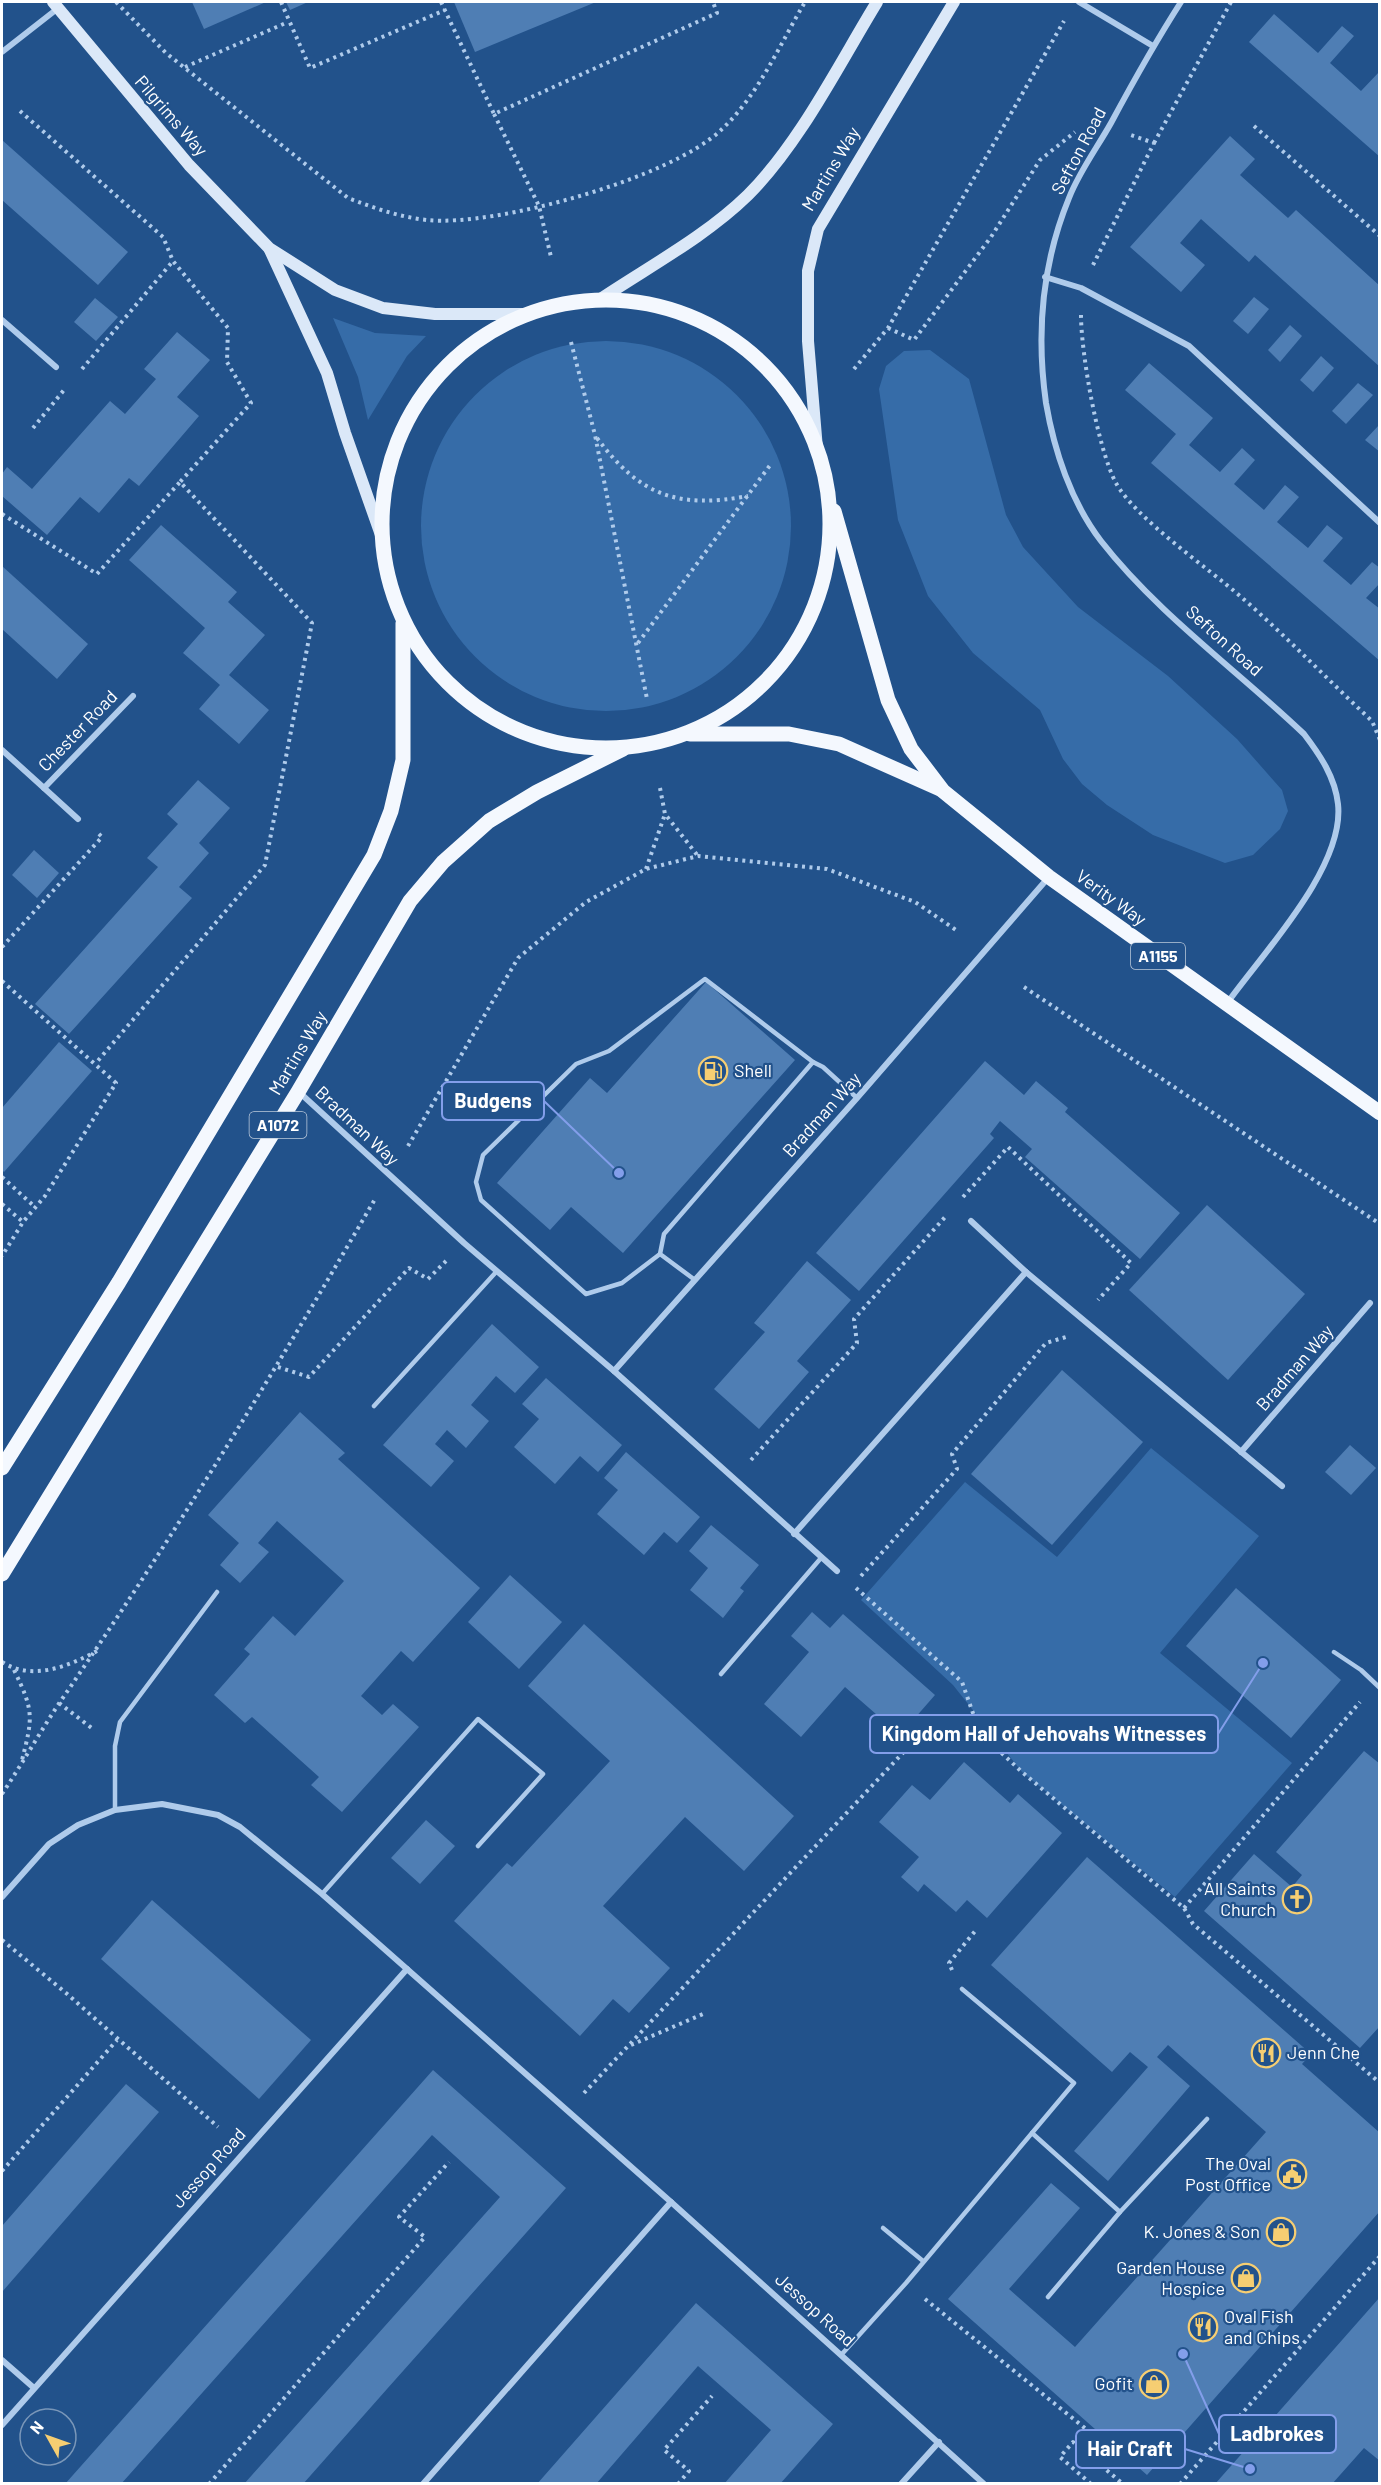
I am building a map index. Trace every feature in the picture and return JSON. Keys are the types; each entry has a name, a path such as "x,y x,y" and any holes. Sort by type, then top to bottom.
{"main road":[{"name":"Martins Way","path":"599,300 655,305 708,324 755,356 792,398 817,449 828,488 830,539 821,589 800,636 770,678 731,711 685,735 626,748 572,747 519,732 472,705 433,668 403,623 388,579 381,535 386,478 404,426 435,379 476,341 526,314 562,304 599,300"},
{"name":"Verity Way","path":"828,488 888,700 911,749 943,790 1048,877 1380,1113"},
{"name":"Martins Way","path":"2,1468 125,1272 374,855 391,811 403,760 403,623"},
{"name":"Verity Way","path":"685,735 789,734 840,744 943,790"},
{"name":"Martins Way","path":"2,1574 298,1092 410,901 443,862 499,816 537,792 626,748"}],"street":[{"name":"Martins Way","path":"599,300 706,229 747,195 782,156 877,2"},
{"name":"Martins Way","path":"817,449 808,341 808,271 818,229 954,2"},
{"path":"1078,2 1153,46"},
{"name":"Sefton Road","path":"1181,2 1153,46 1069,196 1045,277 1040,327 1042,373 1049,422 1061,462 1081,507 1099,538 1149,594 1304,734 1321,757 1336,797 1336,832 1327,860 1310,892 1226,1004"},
{"path":"2,52 55,5"},
{"name":"Pilgrims Way","path":"55,5 189,165 269,248 335,290 383,308 435,314 526,314"},
{"name":"Pilgrims Way","path":"269,248 327,373 345,433 381,535"},
{"path":"1045,277 1081,288 1189,346 1380,523"},
{"path":"2,320 56,367"},
{"name":"Chester Road","path":"44,788 133,696"},
{"name":"Chester Road","path":"2,750 78,819"},
{"name":"Bradman Way","path":"614,1371 857,1098 1048,877"},
{"name":"Bradman Way","path":"298,1092 464,1243 614,1371 837,1571"},
{"path":"971,1221 1026,1272 1282,1486"},
{"path":"794,1534 1026,1272"},
{"name":"Bradman Way","path":"1241,1452 1370,1303"},
{"name":"Jessop Road","path":"2,1897 49,1844 78,1825 115,1810 162,1804 218,1815 240,1827 268,1847 568,2111 842,2354 984,2484"},
{"name":"Jessop Road","path":"2,2425 407,1969"},
{"path":"423,2484 671,2202"},
{"path":"2,2360 34,2388"},
{"path":"902,2484 939,2442"}],"lane":[{"path":"813,1062 664,1234 660,1254 622,1283 586,1294 481,1200 476,1182 483,1155 576,1064 609,1051 705,979 813,1062 823,1067 857,1098"},
{"path":"660,1254 695,1280"},
{"path":"374,1406 497,1271"},
{"path":"721,1674 821,1558"},
{"path":"115,1810 115,1746 120,1722 217,1592"},
{"path":"1334,1652 1361,1670 1374,1685 1380,1688"},
{"path":"322,1894 478,1719 543,1774 478,1846"},
{"path":"842,2354 906,2283 1074,2083 962,1989"},
{"path":"1048,2297 1120,2212 1208,2119"},
{"path":"1032,2133 1120,2212"},
{"path":"883,2228 923,2261"}],"path":[{"path":"117,2 166,52 348,198 374,208 426,220 465,220 539,206 639,176 670,164 697,149 722,130 745,105 806,2"},
{"path":"281,2 310,68 445,10"},
{"path":"441,2 539,206 551,257"},
{"path":"494,114 717,13 713,2"},
{"path":"1231,2 1154,143 1081,288 1081,321 1094,407 1105,455 1117,484 1139,511 1241,597 1372,722 1380,740"},
{"path":"854,369 888,328 1064,20"},
{"path":"185,67 288,22"},
{"path":"2,514 97,574 251,403 227,362 228,328 173,261 162,237 20,111"},
{"path":"1254,126 1380,236"},
{"path":"888,328 914,340 991,237 1040,160 1072,133 1093,127 1108,127 1154,143"},
{"path":"78,374 173,261"},
{"path":"571,342 595,435 647,699"},
{"path":"33,428 70,382"},
{"path":"595,435 614,461 638,483 687,501 716,502 749,496"},
{"path":"638,644 771,464"},
{"path":"96,1063 265,865 312,623 180,482"},
{"path":"660,788 665,814 698,856"},
{"path":"646,869 665,814"},
{"path":"2,947 102,837"},
{"path":"408,1146 518,958 586,902 646,869 698,856 827,869 915,902 959,932"},
{"path":"2,981 116,1083 45,1196 23,1222 2,1256"},
{"path":"1024,987 1380,1224"},
{"path":"2,1177 35,1207"},
{"path":"2,1794 59,1704 97,1651 278,1367 375,1199"},
{"path":"2,1204 23,1222"},
{"path":"278,1367 309,1377 409,1269 428,1279 464,1243"},
{"path":"837,1571 962,1682 980,1733 1022,1772 1184,1908 1193,1924 1380,2083"},
{"path":"14,1670 38,1671 69,1666 97,1651"},
{"path":"2,1662 14,1670 26,1695 32,1722 21,1766"},
{"path":"1184,1908 1374,1685"},
{"path":"59,1704 115,1746"},
{"path":"568,2111 914,1741 980,1733"},
{"path":"962,1989 949,1963 976,1930"},
{"path":"2,1940 66,1993 218,2127"},
{"path":"628,2047 703,2014"},
{"path":"2,2171 117,2040"},
{"path":"209,2484 425,2237 399,2217 449,2162"},
{"path":"1180,2484 1380,2256"},
{"path":"906,2283 1112,2450"},
{"path":"678,2484 688,2471 664,2450 712,2396"},
{"path":"1091,2484 1060,2457 1072,2442 1122,2484"}],"shaded area":[{"path":"333,318 375,333 426,336 407,356 368,420 358,377"},
{"path":"606,341 642,345 677,355 709,372 737,395 760,423 777,455 787,490 791,526 787,562 777,597 760,629 737,657 709,680 677,697 642,707 606,711 570,707 535,697 503,680 475,657 452,629 435,597 425,562 421,526 425,490 435,455 452,423 475,395 503,372 535,355 570,345"},
{"path":"930,350 969,379 1006,515 1023,547 1078,607 1168,676 1237,739 1282,790 1288,811 1280,829 1253,855 1225,863 1153,835 1107,805 1082,784 1063,759 1040,710 973,653 928,596 898,520 879,389 886,366 904,351"},
{"path":"1151,1448 1259,1536 1160,1653 1292,1763 1175,1897 1022,1772 953,1685 861,1600 965,1482 1057,1557"}],"building":[{"path":"192,2 266,2 204,29"},
{"path":"286,2 308,2 290,10"},
{"path":"454,2 596,2 475,52"},
{"path":"1274,14 1318,53 1342,26 1354,36 1330,63 1361,91 1380,71 1380,157 1249,42"},
{"path":"1230,136 1255,159 1240,175 1288,218 1296,210 1380,286 1380,367 1255,255 1249,262 1201,219 1180,243 1205,265 1181,292 1130,247"},
{"path":"2,140 128,252 98,285 2,200"},
{"path":"1254,297 1269,309 1248,334 1233,321"},
{"path":"95,298 118,317 96,341 74,322"},
{"path":"1290,325 1302,336 1280,362 1268,350"},
{"path":"177,332 210,360 177,397 199,416 139,486 129,478 99,513 80,497 47,535 2,496 2,474 7,467 32,489 110,401 125,414 156,379 144,369"},
{"path":"1321,356 1334,368 1313,392 1300,380"},
{"path":"1149,363 1213,418 1189,445 1220,472 1242,448 1255,460 1234,484 1264,510 1285,485 1299,497 1277,522 1308,548 1327,525 1343,538 1323,561 1351,585 1372,562 1380,568 1380,583 1366,598 1380,609 1380,661 1151,463 1176,434 1125,390"},
{"path":"1358,383 1373,395 1346,424 1332,411"},
{"path":"1380,424 1380,452 1365,440"},
{"path":"161,525 237,592 228,602 265,635 229,675 269,710 239,744 199,709 220,685 183,653 205,628 129,560"},
{"path":"2,566 88,644 57,679 2,629"},
{"path":"198,780 230,808 199,843 209,853 179,887 192,898 69,1034 35,1004 158,867 147,858 178,824 167,814"},
{"path":"34,850 59,873 37,898 12,875"},
{"path":"706,982 795,1060 623,1253 571,1207 550,1230 497,1183 590,1078 607,1093"},
{"path":"59,1042 92,1071 4,1172 2,1170 2,1108"},
{"path":"985,1061 1024,1095 1036,1081 1068,1108 1065,1112 1180,1213 1140,1259 1025,1157 1032,1149 1000,1121 990,1134 994,1138 859,1291 816,1253"},
{"path":"1207,1205 1305,1294 1228,1380 1129,1290"},
{"path":"807,1261 851,1300 797,1361 809,1372 759,1429 714,1389 765,1332 754,1323"},
{"path":"492,1324 539,1367 515,1393 496,1376 471,1405 489,1421 466,1448 447,1430 435,1444 454,1461 431,1487 383,1445"},
{"path":"1062,1370 1143,1442 1052,1545 971,1474"},
{"path":"546,1378 622,1445 598,1472 580,1456 555,1484 514,1447 539,1419 522,1404"},
{"path":"300,1412 345,1453 338,1459 480,1588 413,1662 401,1651 361,1696 382,1715 393,1704 419,1727 342,1812 311,1785 319,1777 252,1717 245,1723 214,1695 250,1654 244,1649 273,1616 295,1636 344,1581 277,1521 258,1543 269,1552 240,1583 220,1565 239,1543 208,1515"},
{"path":"1350,1445 1376,1468 1351,1495 1325,1472"},
{"path":"626,1452 700,1517 677,1543 664,1532 644,1555 597,1514 618,1490 604,1478"},
{"path":"711,1525 759,1565 740,1588 744,1591 723,1618 690,1590 708,1568 689,1551"},
{"path":"510,1575 562,1622 519,1669 468,1622"},
{"path":"1236,1588 1341,1680 1291,1738 1186,1646"},
{"path":"812,1612 830,1628 843,1614 935,1695 900,1735 845,1687 801,1737 764,1704 809,1652 791,1636"},
{"path":"584,1624 794,1816 744,1871 685,1817 603,1906 670,1968 629,2013 613,1999 580,2036 454,1921 507,1863 512,1867 610,1761 528,1686"},
{"name":"All Saints Church","path":"1364,1751 1380,1764 1380,2026 1360,2048 1204,1911 1254,1854 1292,1887 1302,1875 1276,1852"},
{"path":"964,1762 1010,1803 1018,1794 1062,1833 987,1918 967,1900 956,1912 924,1884 918,1892 901,1877 919,1857 879,1822 912,1785 930,1800"},
{"path":"426,1820 455,1846 420,1884 391,1858"},
{"path":"1087,1857 1311,2054 1302,2064 1380,2133 1380,2211 1147,2475 948,2299 1051,2183 1080,2208 1009,2289 1075,2347 1266,2132 1168,2045 1157,2057 1190,2086 1108,2181 1074,2151 1148,2067 1130,2052 1112,2072 991,1965"},
{"path":"152,1900 311,2040 259,2099 101,1959"},
{"path":"433,2070 566,2188 303,2484 244,2484 500,2197 432,2135 121,2484 65,2484"},
{"path":"126,2084 159,2112 2,2292 2,2226"},
{"path":"1380,2297 1380,2461 1364,2448 1332,2484 1215,2484"},
{"path":"696,2303 833,2424 780,2484 724,2484 771,2430 698,2366 596,2484 537,2484"}],"place":[{"name":"Shell","path":"713,1071"},
{"name":"Budgens","path":"619,1173"},
{"name":"Kingdom Hall of Jehovahs Witnesses","path":"1263,1663"},
{"name":"All Saints Church","path":"1297,1899"},
{"name":"Jenn Che","path":"1266,2053"},
{"name":"The Oval Post Office","path":"1292,2174"},
{"name":"K. Jones & Son","path":"1281,2232"},
{"name":"Garden House Hospice","path":"1246,2278"},
{"name":"Oval Fish and Chips","path":"1203,2327"},
{"name":"Ladbrokes","path":"1183,2354"},
{"name":"Gofit","path":"1154,2384"},
{"name":"Hair Craft","path":"1250,2469"}]}
